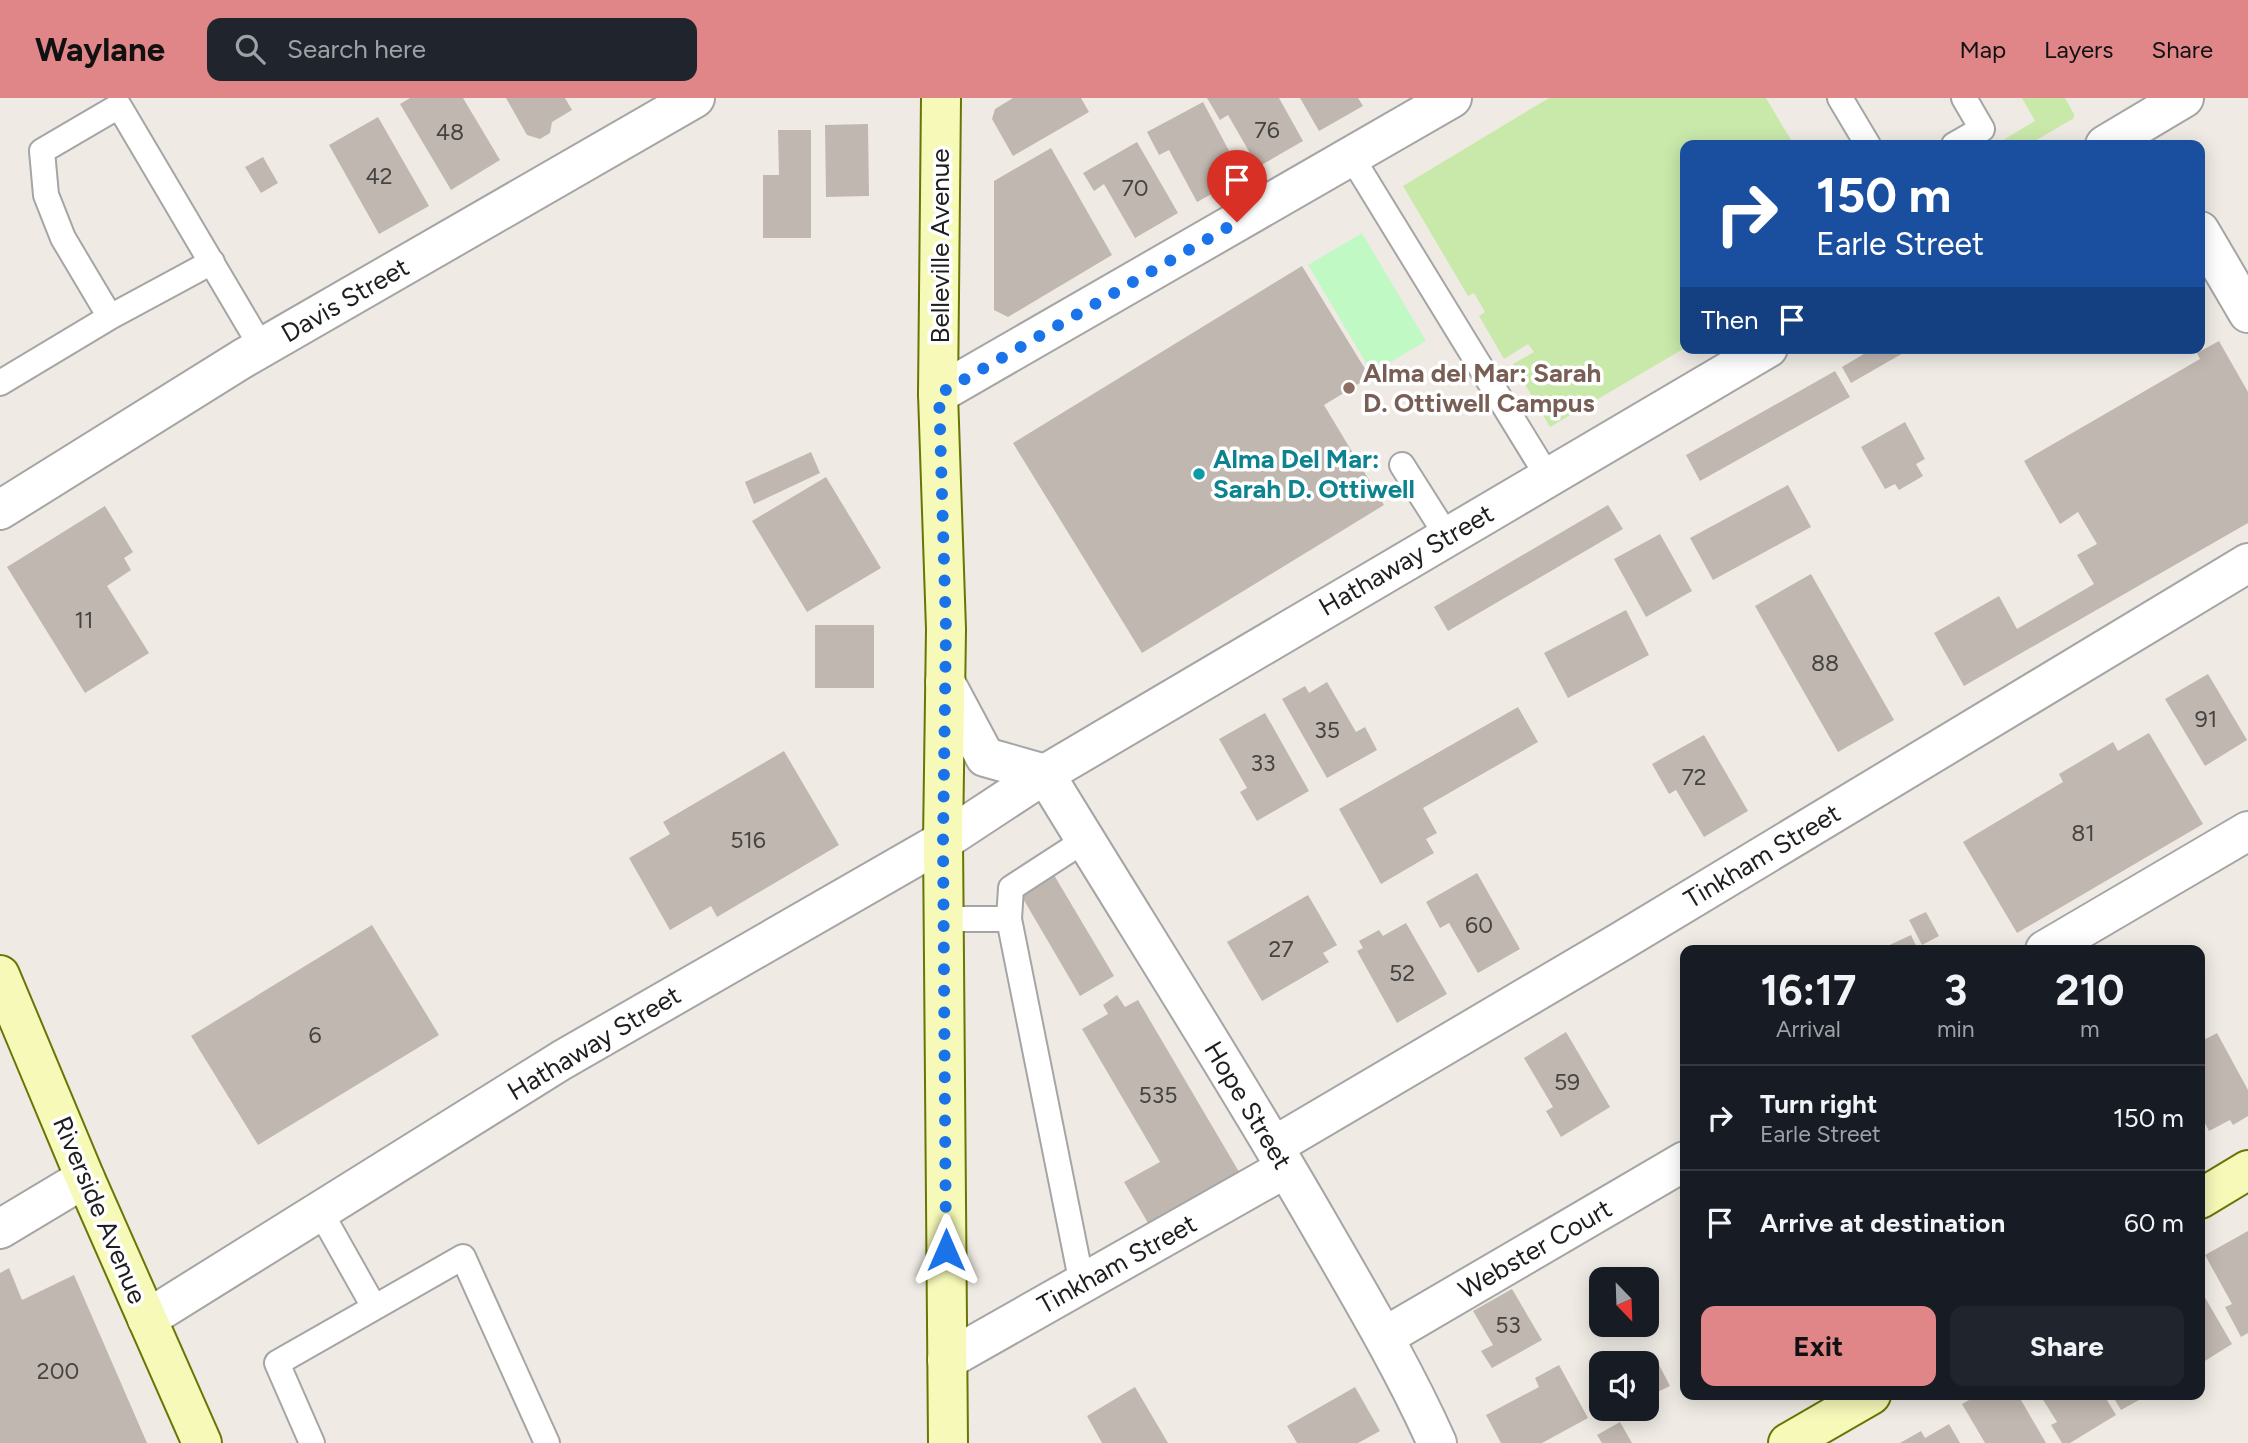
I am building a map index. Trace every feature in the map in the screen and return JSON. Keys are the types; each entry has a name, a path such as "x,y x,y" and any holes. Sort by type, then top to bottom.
{"main road":[{"name":"Belleville Avenue","path":"941,98 939,394 946,629 943,919 948,1443"},
{"name":"Riverside Avenue","path":"0,975 85,1178 202,1443"},
{"path":"2205,1196 2248,1170"},
{"path":"1788,1443 1862,1400"}],"street":[{"name":"Davis Street","path":"0,510 262,348 695,98"},
{"path":"939,394 1452,98"},
{"path":"2112,140 2136,123 2184,98"},
{"path":"2205,240 2248,313"},
{"name":"Hathaway Street","path":"147,1319 562,1060 943,841 1045,774 1758,354"},
{"name":"Tinkham Street","path":"947,1360 1082,1284 1632,934 2248,563"},
{"path":"945,682 985,757 1045,774"},
{"name":"Hope Street","path":"1045,774 1280,1157 1384,1337 1416,1396 1437,1443"},
{"path":"2054,945 2248,831"},
{"name":"Webster Court","path":"1384,1337 1680,1164"},
{"path":"0,1229 85,1178"}],"lane":[{"path":"1840,98 1865,140"},
{"path":"1963,140 1982,129 1964,98"},
{"path":"110,317 63,238 46,195 42,151 119,106 262,348"},
{"path":"1351,156 1548,477"},
{"path":"0,383 110,317 212,262"},
{"path":"1402,465 1447,536"},
{"path":"1082,1284 1009,919 1011,888 1085,840"},
{"path":"943,919 1009,919"},
{"path":"320,1212 374,1307"},
{"path":"312,1443 276,1363 463,1257 547,1443"}],"green space":[{"path":"1549,98 1766,98 1791,140 1680,140 1680,351 1550,427 1513,364 1534,352 1528,344 1504,359 1479,316 1485,312 1474,293 1468,296 1403,186"},
{"path":"2022,98 2065,98 2074,114 2074,118 2037,140 2003,140 2035,121"},
{"path":"1362,233 1426,341 1372,373 1308,265"}],"building":[{"path":"410,98 463,98 500,160 451,190 400,104"},
{"path":"506,98 565,98 572,110 552,122 550,133 540,139 527,135"},
{"path":"1013,98 1081,98 1089,112 1013,156 992,119 995,109"},
{"path":"1207,98 1279,98 1303,141 1258,167 1228,115 1220,120"},
{"path":"1300,98 1358,98 1363,106 1319,131"},
{"path":"1203,102 1243,177 1197,202 1169,150 1159,155 1147,132"},
{"path":"378,117 429,206 379,234 329,145"},
{"path":"868,124 869,196 826,197 825,125"},
{"path":"778,130 811,130 811,238 763,238 763,175 779,175"},
{"path":"1137,142 1178,213 1135,238 1104,184 1094,191 1083,173"},
{"path":"1051,148 1112,255 1008,317 994,310 994,181"},
{"path":"263,157 278,183 261,193 245,167"},
{"name":"Alma Del Mar: Sarah D. Ottiwell","path":"1302,266 1370,377 1324,405 1384,505 1142,653 1013,443"},
{"path":"2219,341 2248,392 2248,523 1964,686 1934,633 1999,596 2017,629 2094,584 2077,555 2097,544 2078,512 2060,524 2024,461 2200,359 2198,354 2205,354 2205,349"},
{"path":"1864,354 1902,354 1851,383 1842,367"},
{"path":"1835,371 1850,397 1700,481 1686,455"},
{"path":"1905,422 1925,459 1916,464 1923,476 1899,490 1895,484 1885,489 1861,447"},
{"path":"811,452 820,473 754,504 745,482"},
{"path":"826,477 881,568 807,612 752,521"},
{"path":"1788,485 1811,527 1713,580 1690,538"},
{"path":"1608,505 1623,529 1448,631 1434,607"},
{"path":"105,506 133,552 124,558 131,570 107,586 149,653 85,693 7,567"},
{"path":"1660,534 1692,591 1646,617 1614,559"},
{"path":"1811,574 1894,720 1838,752 1755,606"},
{"path":"1626,610 1649,655 1568,698 1544,653"},
{"path":"815,625 874,625 874,688 815,688"},
{"path":"2208,674 2247,740 2205,766 2165,699"},
{"path":"1327,682 1356,732 1365,727 1377,750 1327,778 1282,699 1305,686 1309,693"},
{"path":"1518,707 1538,742 1423,808 1437,833 1426,839 1434,853 1381,884 1339,809"},
{"path":"1265,713 1309,791 1257,821 1240,792 1247,788 1219,739"},
{"path":"2149,733 2203,824 2017,933 1963,842 2063,782 2059,774 2113,742 2118,751"},
{"path":"1704,735 1748,811 1704,837 1676,790 1669,794 1652,764"},
{"path":"784,751 839,845 717,917 711,906 670,930 629,858 670,834 663,822"},
{"path":"1051,870 1114,976 1080,996 1018,890"},
{"path":"1477,873 1520,949 1478,973 1449,923 1440,928 1426,902"},
{"path":"1308,895 1337,945 1323,953 1329,962 1262,1001 1227,942"},
{"path":"1926,912 1939,936 1922,945 1909,920"},
{"path":"1406,923 1447,994 1397,1023 1357,951 1363,948 1359,941 1379,930 1383,936"},
{"path":"372,925 439,1035 258,1145 191,1036"},
{"path":"1911,935 1916,945 1890,945"},
{"path":"1117,995 1125,1007 1138,1000 1245,1182 1155,1235 1124,1182 1160,1162 1082,1029 1108,1014 1103,1005"},
{"path":"1566,1032 1610,1107 1561,1137 1546,1111 1553,1107 1524,1058"},
{"path":"2217,1033 2248,1090 2248,1116 2233,1125 2230,1120 2209,1131 2205,1123 2205,1039"},
{"path":"2248,1231 2248,1333 2241,1337 2225,1307 2232,1304 2205,1255"},
{"path":"9,1268 22,1300 74,1275 147,1443 0,1443 0,1273"},
{"path":"1512,1289 1542,1340 1492,1368 1481,1351 1493,1345 1473,1311"},
{"path":"2205,1298 2232,1344 2205,1361"},
{"path":"1559,1365 1588,1418 1542,1443 1501,1443 1486,1415 1539,1387 1535,1378"},
{"path":"1659,1365 1670,1386 1659,1391"},
{"path":"1135,1387 1168,1443 1102,1443 1087,1416"},
{"path":"1355,1387 1380,1431 1358,1443 1297,1443 1287,1426"},
{"path":"1969,1400 2021,1400 2046,1443 1985,1443 1962,1404"},
{"path":"2043,1400 2107,1400 2116,1415 2070,1443 2062,1443 2051,1425 2057,1422"},
{"path":"2115,1400 2139,1400 2121,1410"},
{"path":"1620,1422 1632,1443 1602,1443 1597,1435"},
{"path":"1949,1424 1960,1443 1900,1443 1921,1431 1925,1438"}],"place":[{"name":"Alma del Mar: Sarah D. Ottiwell Campus","path":"1349,388"},
{"name":"Alma Del Mar: Sarah D. Ottiwell","path":"1199,474"}],"route":[{"path":"946,1250 943,841 946,629 939,394 1237,222"}]}
